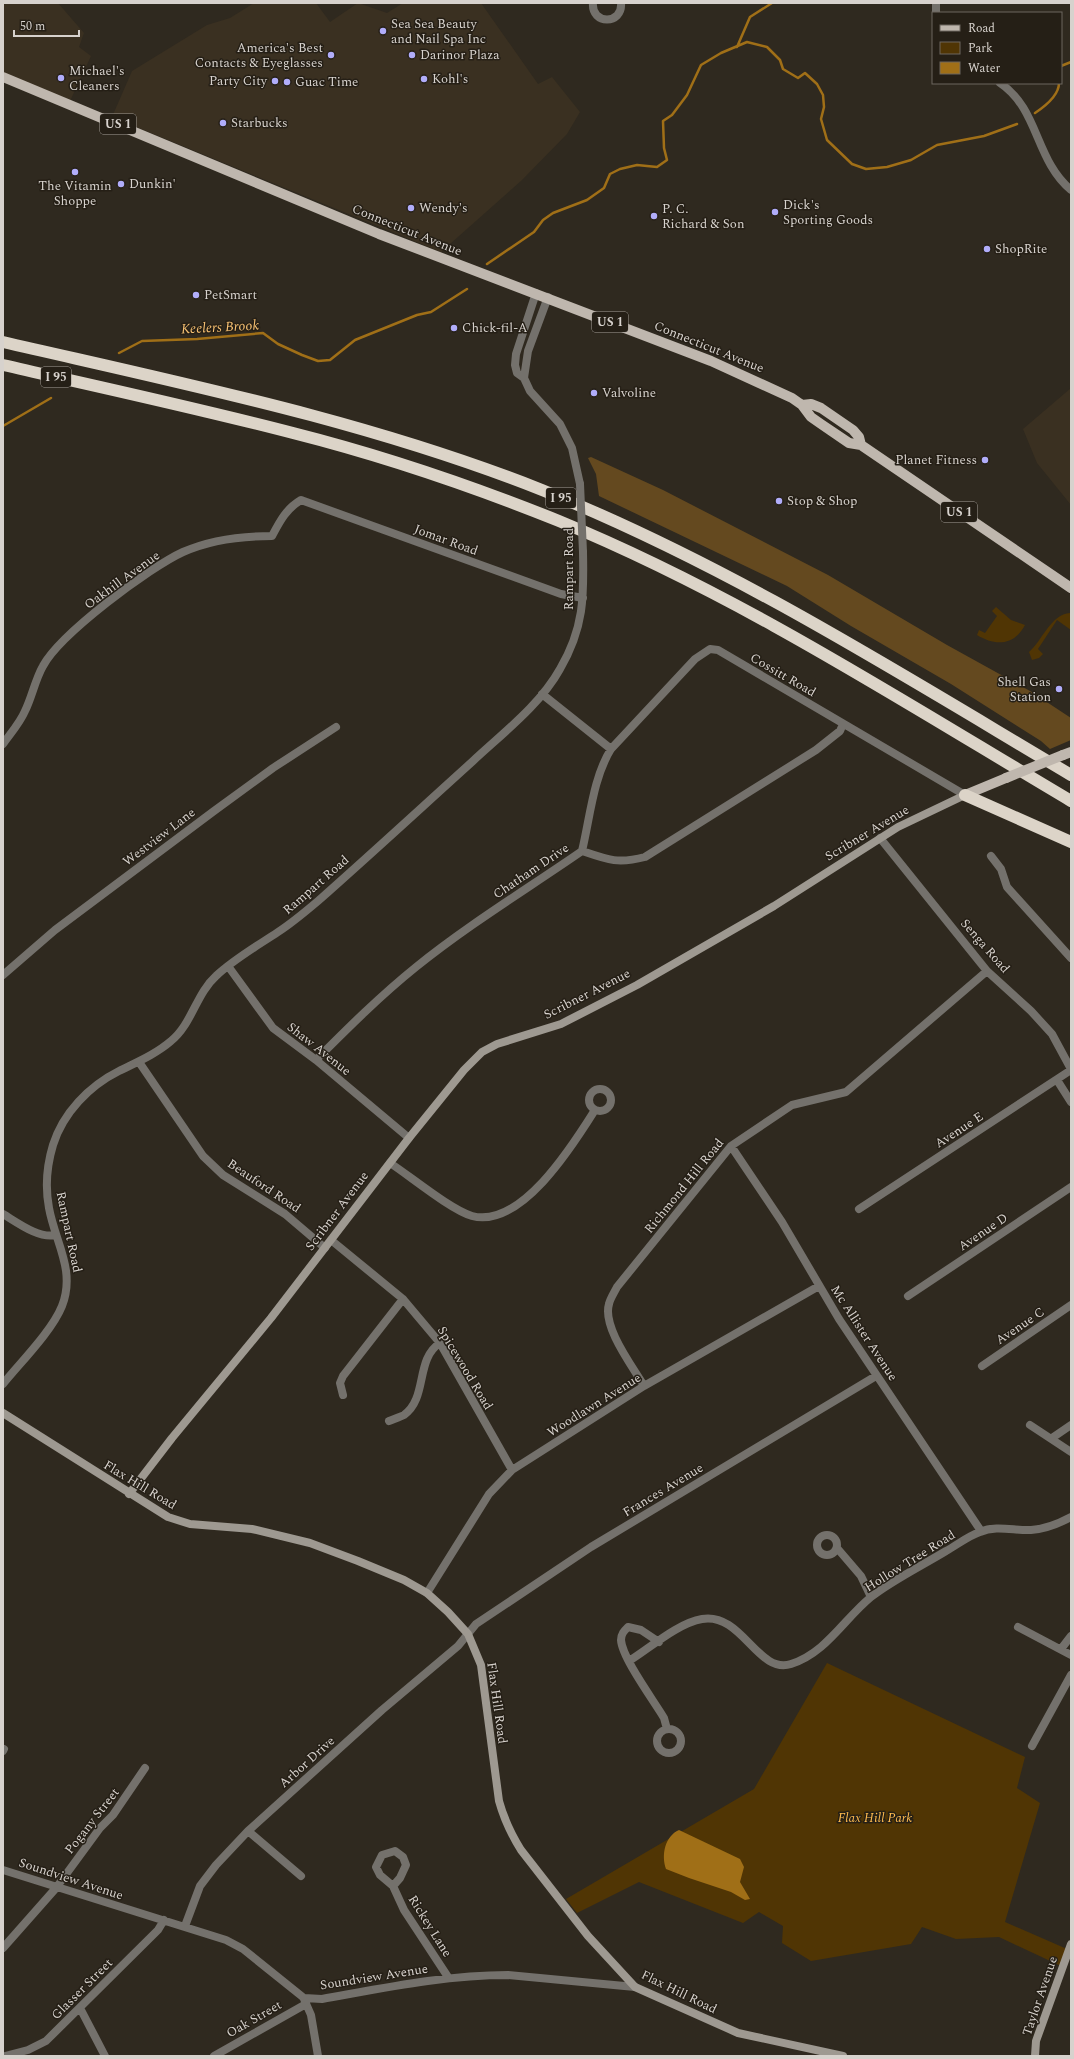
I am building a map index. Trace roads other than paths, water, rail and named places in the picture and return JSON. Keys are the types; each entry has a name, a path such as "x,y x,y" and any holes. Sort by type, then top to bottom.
{"highway":[{"name":"I 95","path":"3,342 334,420 446,455 542,490 664,544 768,597 1071,775"},
{"name":"I 95","path":"3,365 324,441 444,478 561,522 661,567 758,618 1071,801"},
{"path":"965,795 1071,842"}],"main road":[{"name":"Connecticut Avenue","path":"3,77 379,234 711,360 752,378 802,405 811,404 821,408 853,430 859,437 861,445 1071,588"},
{"name":"Scribner Avenue","path":"965,795 1067,753"}],"street":[{"path":"593,3 595,14 606,20 613,19 618,15 621,9 621,3"},
{"path":"1001,84 1013,92 1023,105 1047,161 1071,190"},
{"name":"Rampart Road","path":"3,1384 53,1322 62,1306 67,1286 67,1268 49,1208 47,1188 50,1157 59,1132 73,1109 89,1091 108,1077 163,1048 178,1035 208,984 228,966 280,931 318,901 515,722 542,694 560,669 569,651 580,624 583,598 583,552 580,484 576,459 562,428 552,413 530,391 524,378 518,373 515,365 516,354 536,293"},
{"path":"524,378 528,351 548,298"},
{"name":"Jomar Road","path":"301,500 561,594 583,598"},
{"name":"Oakhill Avenue","path":"3,744 24,713 43,666 56,649 76,628 147,573 183,552 211,542 241,536 272,536 284,514 293,504 301,500"},
{"name":"Cossitt Road","path":"582,851 597,784 604,761 611,749 695,659 710,649 718,650 965,795"},
{"path":"542,694 611,749"},
{"name":"Chatham Drive","path":"316,1060 352,1024 415,967 457,936 582,851 609,860 627,861 645,857 816,750 840,731 843,724"},
{"name":"Westview Lane","path":"3,975 55,930 214,811 273,768 336,727"},
{"name":"Scribner Avenue","path":"129,1494 176,1432 271,1318 409,1138 464,1070 489,1048 510,1039 561,1024 637,985 774,906 880,838 930,811 965,795"},
{"name":"Senga Road","path":"880,838 987,971 1031,1011 1052,1034 1071,1070"},
{"path":"992,856 1001,869 1007,887 1071,958"},
{"name":"Shaw Avenue","path":"228,966 273,1028 316,1060 409,1138"},
{"name":"Richmond Hill Road","path":"644,1386 615,1337 608,1320 608,1304 617,1287 731,1146 792,1106 846,1092 987,971"},
{"name":"Beauford Road","path":"138,1062 203,1156 223,1175 285,1214 326,1248"},
{"name":"Avenue E","path":"859,1209 1058,1080 1071,1070"},
{"path":"1058,1080 1071,1102"},
{"path":"390,1163 459,1211 473,1216 489,1217 509,1211 531,1194 574,1143 595,1110"},
{"name":"Mc Allister Avenue","path":"731,1146 738,1153 782,1222 819,1286 876,1376 981,1531"},
{"name":"Avenue D","path":"908,1296 1071,1187"},
{"path":"3,1214 49,1237 56,1235"},
{"name":"Spicewood Road","path":"331,1240 403,1299 440,1343 512,1470"},
{"name":"Woodlawn Avenue","path":"427,1593 489,1494 512,1470 644,1386 819,1286"},
{"path":"343,1395 340,1383 343,1376 403,1299"},
{"name":"Avenue C","path":"982,1366 1071,1305"},
{"path":"389,1421 404,1414 418,1398 426,1360 433,1347 440,1343"},
{"name":"Frances Avenue","path":"468,1634 476,1624 591,1547 876,1376"},
{"name":"Flax Hill Road","path":"3,1413 129,1494 178,1521 212,1527 252,1529 310,1543 404,1580 427,1593 448,1612 468,1634 481,1665 499,1801 511,1835 588,1936 634,1987 738,2033 843,2056"},
{"path":"1052,1438 1071,1424"},
{"path":"1030,1425 1052,1438 1071,1452"},
{"name":"Hollow Tree Road","path":"629,1661 684,1625 703,1619 729,1624 745,1637 768,1661 776,1664 790,1665 818,1650 871,1597 981,1531 1008,1528 1031,1530 1051,1527 1071,1517"},
{"path":"837,1548 861,1576 871,1597"},
{"path":"659,1642 641,1630 628,1627 623,1632 621,1639 629,1661 664,1718 667,1729"},
{"path":"1018,1628 1071,1655"},
{"name":"Arbor Drive","path":"185,1926 200,1886 216,1865 248,1831 382,1710 458,1646 468,1634"},
{"path":"1061,1649 1071,1636"},
{"path":"1032,1746 1071,1675"},
{"name":"Pogany Street","path":"3,1948 56,1888 100,1828 113,1815 145,1768"},
{"path":"248,1831 301,1876"},
{"name":"Soundview Avenue","path":"3,1870 56,1888 185,1926 226,1940 243,1949 305,2000 448,1977 508,1975 634,1987"},
{"name":"Rickey Lane","path":"393,1886 404,1910 448,1977"},
{"name":"Glasser Street","path":"5,2056 28,2050 46,2041 158,1930 164,1920"},
{"name":"Taylor Avenue","path":"1035,2056 1036,2041 1071,1944"},
{"path":"305,2000 311,2015 318,2056"},
{"name":"Oak Street","path":"214,2056 305,2000"},
{"path":"80,2008 105,2056"}],"water":[{"path":"679,1830 740,1859 744,1867 740,1882 750,1899 745,1900 731,1892 666,1869 664,1858 665,1846 670,1837"}],"waterway":[{"path":"737,47 750,17 772,3"},
{"name":"Keelers Brook","path":"487,264 534,232 543,220 553,213 587,200 604,188 610,174 620,169 637,165 657,167 667,160 664,148 663,121 672,115 687,95 701,65 721,53 747,42 767,47 780,60 783,69 798,78 805,73 817,84 823,95 824,107 821,119 827,140 852,164 866,169 887,167 911,160 937,145 984,136 1017,124"},
{"path":"1062,66 1071,62"},
{"path":"1035,113 1047,104 1054,96 1057,92 1059,84"},
{"name":"Keelers Brook","path":"119,353 142,341 197,339 263,333 278,344 302,355 318,361 330,360 355,340 417,315 431,312 467,289"},
{"name":"Keelers Brook","path":"3,426 51,398"}],"place":[{"name":"Sea Sea Beauty and Nail Spa Inc","path":"383,31"},
{"name":"America's Best Contacts & Eyeglasses","path":"331,55"},
{"name":"Darinor Plaza","path":"412,55"},
{"name":"Michael's Cleaners","path":"61,78"},
{"name":"Kohl's","path":"424,79"},
{"name":"Party City","path":"275,81"},
{"name":"Guac Time","path":"287,82"},
{"name":"Starbucks","path":"223,123"},
{"name":"The Vitamin Shoppe","path":"75,172"},
{"name":"Dunkin'","path":"121,184"},
{"name":"Wendy's","path":"411,208"},
{"name":"Dick's Sporting Goods","path":"775,212"},
{"name":"P. C. Richard & Son","path":"654,216"},
{"name":"ShopRite","path":"987,249"},
{"name":"PetSmart","path":"196,295"},
{"name":"Chick-fil-A","path":"454,328"},
{"name":"Valvoline","path":"594,393"},
{"name":"Planet Fitness","path":"985,460"},
{"name":"Stop & Shop","path":"779,501"},
{"name":"Shell Gas Station","path":"1059,689"}],"park label":[{"name":"Flax Hill Park","path":"875,1818"}]}
